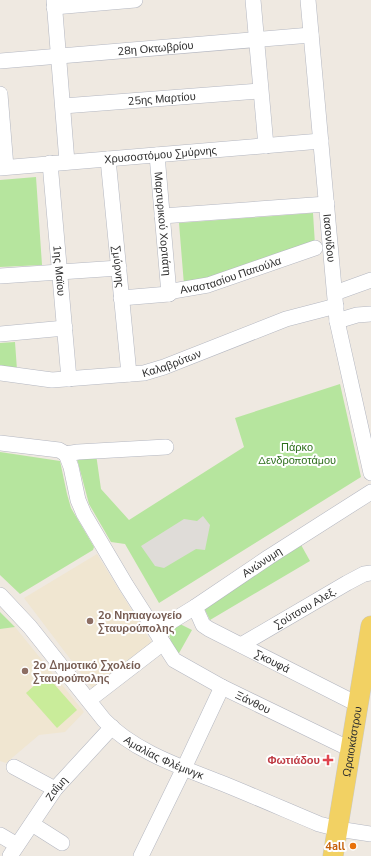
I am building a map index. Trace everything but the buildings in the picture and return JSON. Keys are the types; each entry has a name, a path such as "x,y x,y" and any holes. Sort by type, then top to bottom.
{"main road":[{"name":"Ωραιοκάστρου","path":"333,856 352,750 371,626"}],"street":[{"path":"68,162 54,4 135,0"},
{"path":"253,0 266,146"},
{"name":"Ιασονίδου","path":"308,0 336,307 371,474"},
{"name":"28η Οκτωβρίου","path":"0,61 311,35"},
{"name":"25ης Μαρτίου","path":"63,106 260,91"},
{"path":"0,101 3,167"},
{"name":"Χρυσοστόμου Σμύρνης","path":"3,167 321,141"},
{"name":"Μαρτυρικού Χορτιάτη","path":"157,155 169,294"},
{"name":"Σμύρνης","path":"108,159 129,374"},
{"name":"1ης Μαϊου","path":"50,163 69,379"},
{"path":"162,216 327,204"},
{"name":"Αναστασίου Παπούλα","path":"122,298 169,294 173,291 208,285 315,248"},
{"path":"0,276 119,268"},
{"path":"336,307 371,280"},
{"path":"336,307 357,315 371,314"},
{"name":"Καλαβρύτων","path":"0,373 52,380 129,374 157,370 286,319 336,307"},
{"path":"0,334 65,328"},
{"path":"0,443 59,450 66,454 166,447"},
{"name":"Ξάνθου","path":"66,454 79,505 116,568 175,661 222,687 352,750"},
{"name":"Ανώνυμη","path":"159,636 164,626 195,607 268,557 371,492"},
{"name":"Σούτσου Αλεξ.","path":"240,645 347,582 364,574 371,573"},
{"name":"Αμαλίας Φλέμινγκ","path":"4,599 41,640 112,727 124,738 137,746 184,768 319,824 338,829 371,834"},
{"name":"Σκουφά","path":"195,607 203,625 206,627 359,705"},
{"path":"89,700 159,636"},
{"path":"141,856 222,687"},
{"name":"Ζαΐμη","path":"14,851 55,789 112,727"},
{"path":"14,767 55,789"},
{"path":"32,824 62,843"},
{"path":"0,835 14,851"}],"shaded area":[{"path":"203,516 210,525 205,550 196,549 164,568 155,566 141,546 184,519 197,521"},
{"name":"2ο Νηπιαγωγείο Σταυρούπολης","path":"97,554 153,645 93,689 24,598"},
{"name":"2ο Δημοτικό Σχολείο Σταυρούπολης","path":"15,627 84,712 65,732 39,735 6,763 0,761 0,629"}],"green space":[{"path":"36,177 42,265 0,267 0,180"},
{"path":"313,213 315,245 184,285 179,223"},
{"path":"15,342 17,370 0,367 0,343"},
{"name":"Πάρκο Δενδροποτάμου","path":"340,384 361,477 159,603 125,544 111,542 89,504 76,455 96,454 101,489 129,520 244,447 235,418"},
{"path":"0,452 60,461 71,508 94,547 93,550 20,594 0,575"},
{"path":"300,543 310,561 210,620 202,604"},
{"path":"0,612 15,627 0,629"},
{"path":"176,622 192,630 178,655 171,642 168,630"},
{"path":"46,675 77,710 57,728 26,693"}],"place":[{"name":"2ο Νηπιαγωγείο Σταυρούπολης","path":"90,621"},
{"name":"2ο Δημοτικό Σχολείο Σταυρούπολης","path":"25,671"},
{"name":"Φωτιάδου","path":"328,760"},
{"name":"4all","path":"353,846"}]}
